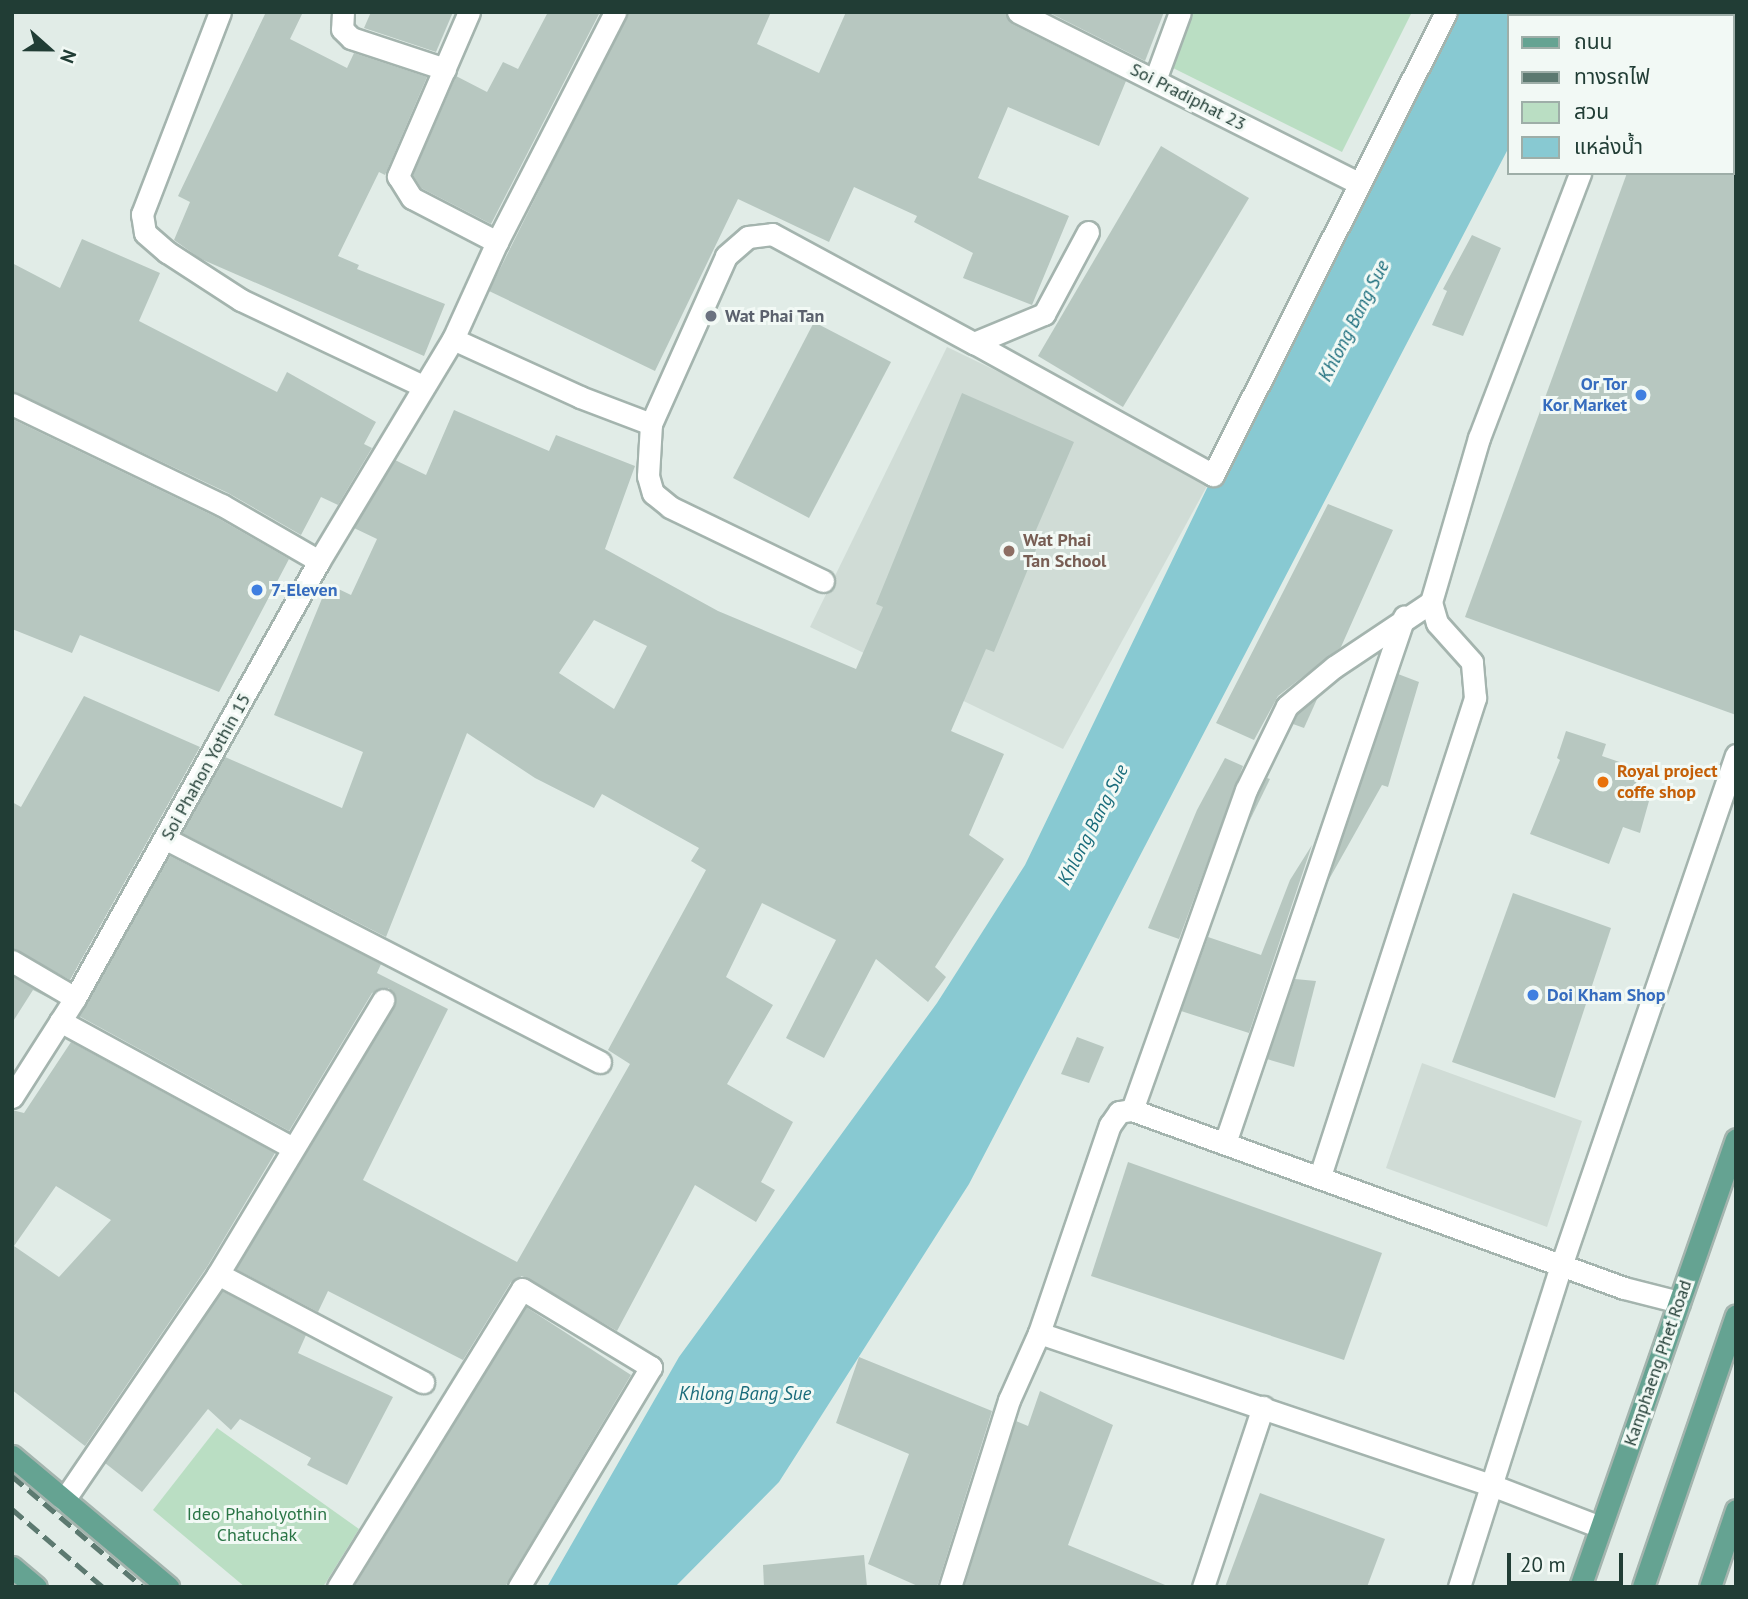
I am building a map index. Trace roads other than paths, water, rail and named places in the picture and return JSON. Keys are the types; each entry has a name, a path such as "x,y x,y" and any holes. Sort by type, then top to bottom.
{"main road":[{"name":"Kamphaeng Phet Road","path":"1580,1587 1736,1139"},
{"path":"1643,1587 1736,1315"},
{"path":"12,1456 169,1587"},
{"path":"1710,1587 1736,1510"},
{"path":"12,1567 36,1587"}],"street":[{"path":"220,12 142,214 145,233 167,252 241,300 423,386"},
{"path":"343,12 342,29 351,38 444,69"},
{"path":"469,12 398,176 412,198 497,242"},
{"name":"Soi Phahon Yothin 15","path":"12,1097 75,998 166,839 318,561 397,436 423,386 453,339 497,242 615,12"},
{"name":"Soi Pradiphat 23","path":"1018,12 1358,183"},
{"path":"1155,80 1180,12"},
{"path":"823,582 670,507 653,494 648,476 651,424 726,256 748,237 772,234 1213,475 1446,12"},
{"path":"1320,1176 1475,698 1472,662 1437,623 1431,601 1479,438 1579,175"},
{"path":"974,343 1044,314 1088,232"},
{"path":"453,339 580,397 651,424"},
{"path":"12,404 222,505 318,561"},
{"path":"1132,1110 1246,790 1287,706 1404,617 1431,601"},
{"path":"1225,1143 1404,617"},
{"path":"1459,1587 1494,1486 1562,1263 1736,755"},
{"path":"166,839 600,1062"},
{"path":"12,961 75,998"},
{"path":"64,1500 218,1274 383,1000"},
{"path":"60,1021 293,1149"},
{"path":"950,1587 1009,1399 1038,1333 1110,1125 1119,1112 1132,1110 1562,1263 1624,1288 1679,1302"},
{"path":"218,1274 423,1382"},
{"path":"338,1587 522,1289 651,1367 573,1487 519,1587"},
{"path":"1038,1333 1494,1486 1600,1527"},
{"path":"1203,1587 1263,1407"}],"water":[{"name":"Khlong Bang Sue","path":"1437,12 1579,12 1506,14 1506,153 969,1184 779,1482 675,1587 547,1587 679,1357 937,1003 1025,865"}],"railway":[{"path":"12,1476 143,1587"},
{"path":"12,1509 103,1587"}],"place":[{"name":"Wat Phai Tan","path":"711,316"},
{"name":"Or Tor Kor Market","path":"1641,395"},
{"name":"Wat Phai Tan School","path":"1009,551"},
{"name":"7-Eleven","path":"257,590"},
{"name":"Royal project coffe shop","path":"1603,782"},
{"name":"Doi Kham Shop","path":"1533,995"}],"park label":[{"name":"Ideo Phaholyothin Chatuchak","path":"257,1525"}]}
